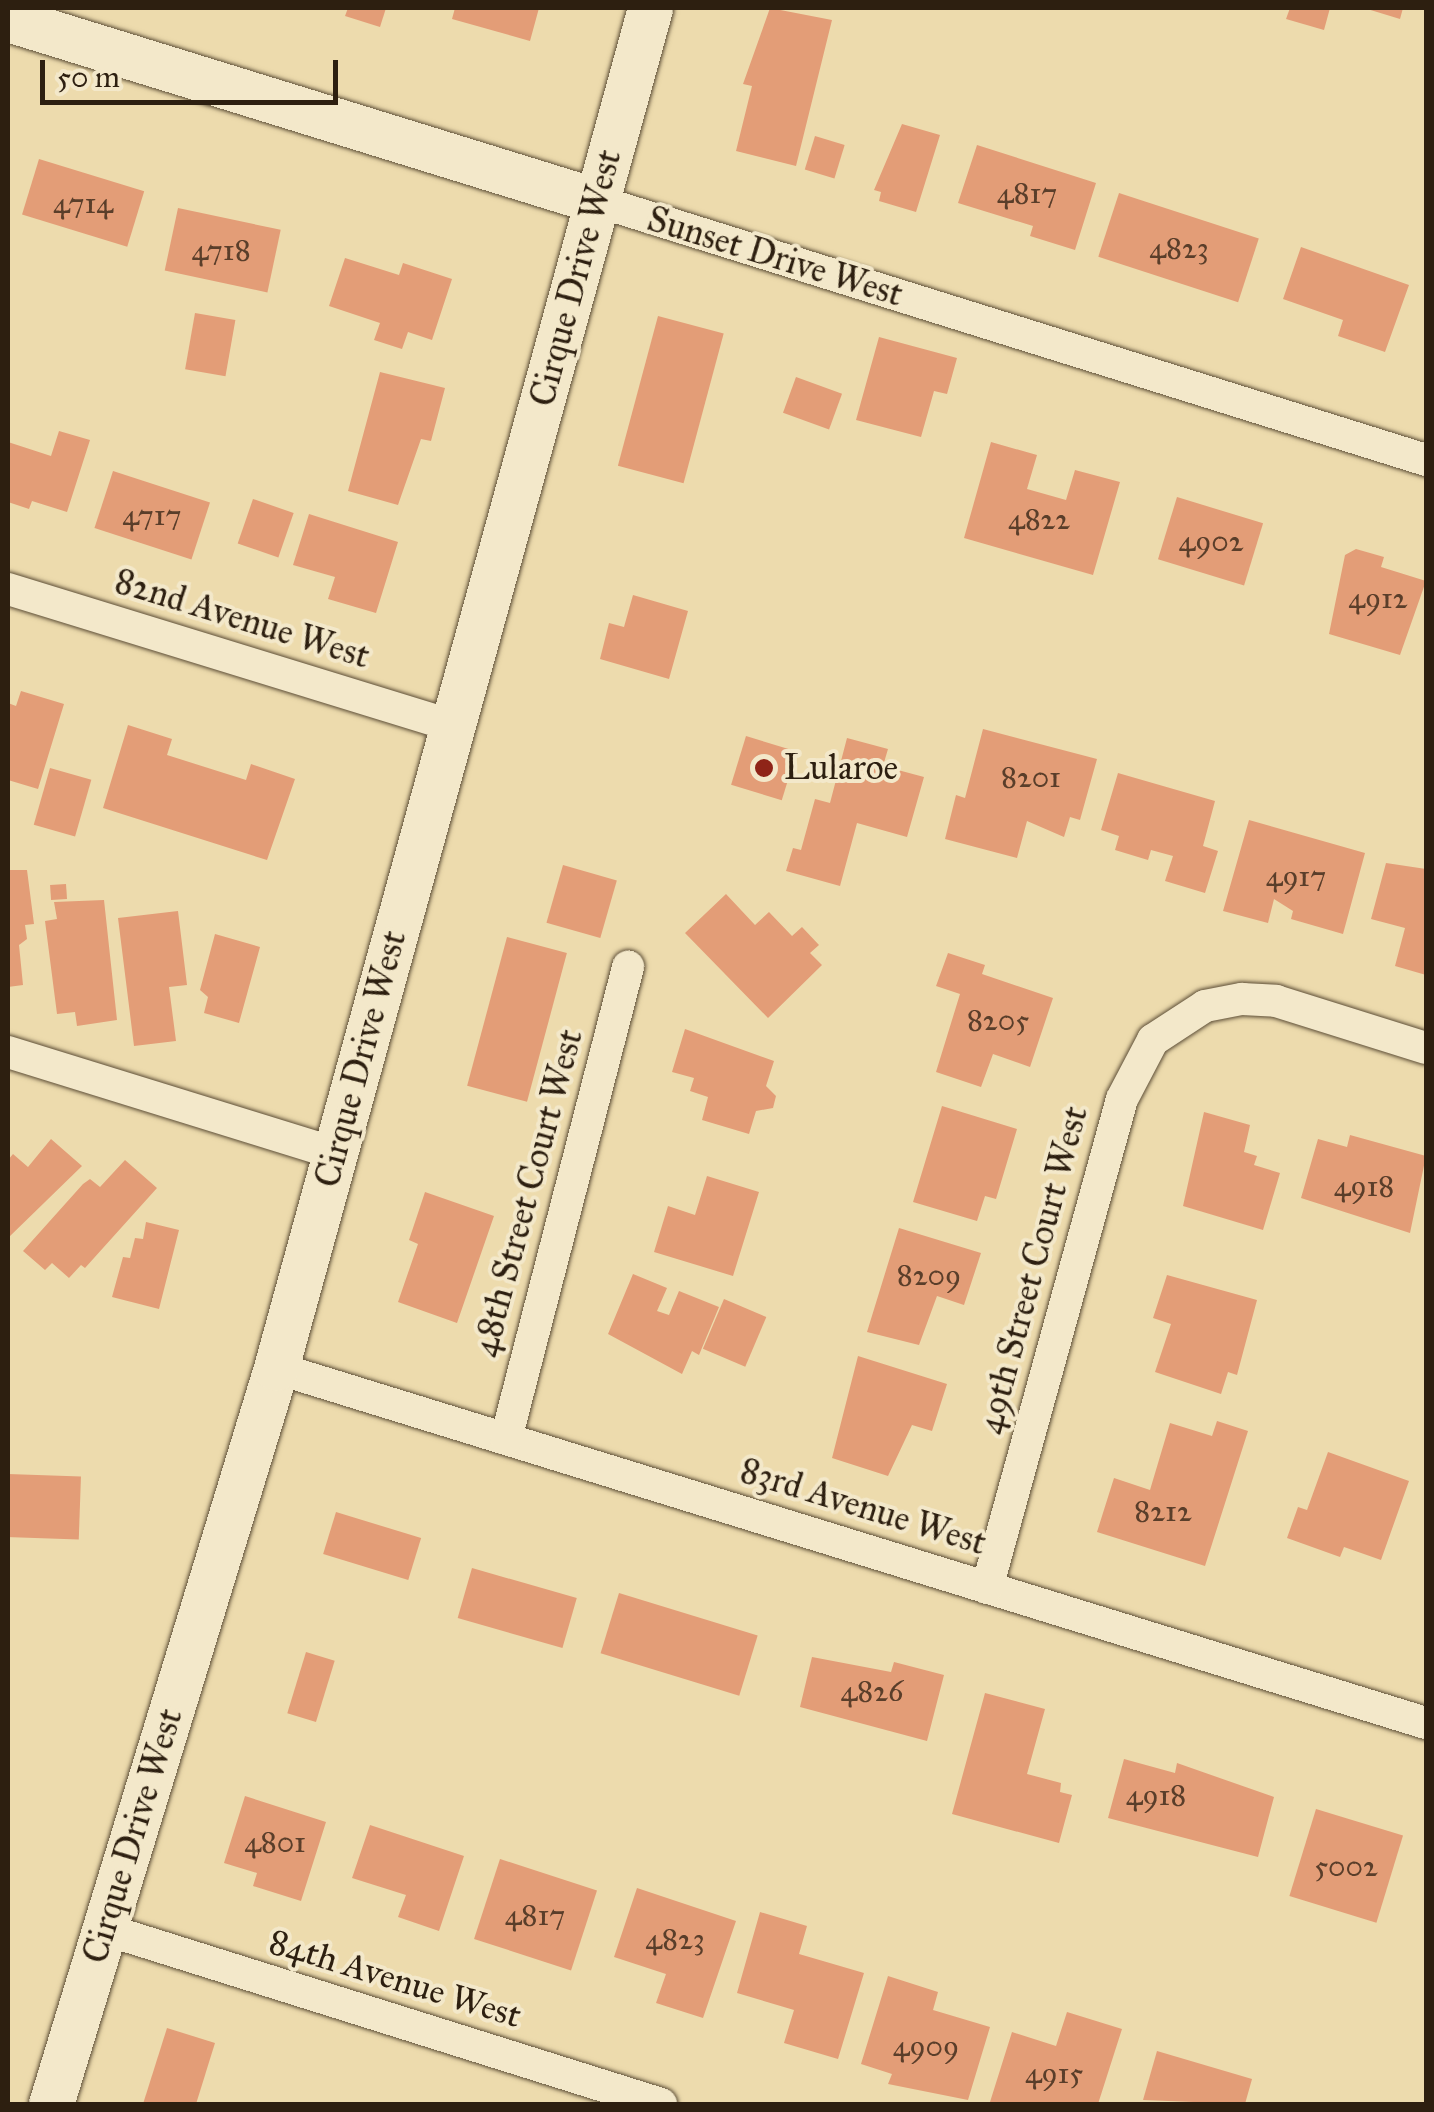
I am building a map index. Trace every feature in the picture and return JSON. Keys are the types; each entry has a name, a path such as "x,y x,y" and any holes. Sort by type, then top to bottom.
{"street":[{"name":"Cirque Drive West","path":"51,2104 276,1368 650,8"},
{"name":"Sunset Drive West","path":"8,19 1426,460"},
{"name":"82nd Avenue West","path":"8,588 453,726"},
{"name":"48th Street Court West","path":"506,1439 628,967"},
{"name":"49th Street Court West","path":"987,1588 1122,1098 1154,1040 1206,1006 1276,1001 1426,1048"},
{"path":"8,1052 334,1153"},
{"name":"83rd Avenue West","path":"276,1368 1426,1723"},
{"name":"84th Avenue West","path":"104,1929 661,2104"}],"building":[{"path":"348,8 386,8 380,27 345,16"},
{"path":"455,8 539,8 530,41 452,19"},
{"path":"770,8 832,20 796,166 736,151 752,86 743,84"},
{"path":"1290,8 1330,8 1324,30 1286,19"},
{"path":"1364,8 1403,8 1400,19"},
{"path":"902,124 940,135 916,212 879,201 881,192 874,190"},
{"path":"815,136 845,145 834,179 805,169"},
{"path":"977,145 1096,183 1075,250 1030,236 1033,226 958,203"},
{"path":"39,159 144,191 127,247 22,214"},
{"path":"1119,193 1259,238 1238,302 1098,257"},
{"path":"178,208 281,230 267,292 165,271"},
{"path":"1301,247 1409,285 1385,352 1338,336 1343,320 1283,299"},
{"path":"345,258 399,275 403,263 452,279 432,340 408,332 402,349 374,340 380,323 329,306"},
{"path":"195,313 235,320 225,376 185,369"},
{"path":"658,316 724,334 684,483 618,466"},
{"path":"879,337 957,358 947,394 934,391 921,437 856,420"},
{"path":"380,372 445,388 431,441 421,439 398,505 348,491"},
{"path":"796,377 842,394 829,429 783,413"},
{"path":"59,431 90,440 67,512 32,501 29,509 8,502 8,442 51,456"},
{"path":"991,442 1037,455 1027,489 1066,500 1075,470 1120,482 1093,575 964,538"},
{"path":"113,471 210,503 191,560 94,528"},
{"path":"1177,497 1263,523 1244,585 1158,559"},
{"path":"253,499 294,513 278,557 238,543"},
{"path":"309,514 398,542 376,613 328,599 335,577 293,565"},
{"path":"1356,549 1384,557 1381,567 1426,581 1400,655 1329,634 1345,555"},
{"path":"633,595 688,611 669,679 600,659 609,623 624,627"},
{"path":"21,691 64,704 38,789 8,780 8,703 16,706"},
{"path":"128,725 172,739 167,755 246,780 251,764 295,779 267,860 103,808"},
{"path":"983,729 1097,759 1080,820 1070,817 1064,837 1027,821 1017,858 945,839 956,795 965,798"},
{"name":"Lularoe","path":"746,736 797,751 782,800 731,785"},
{"path":"847,738 888,749 883,766 924,777 907,837 857,823 840,886 786,871 793,848 801,850 815,799 830,803"},
{"path":"50,768 91,780 75,837 34,825"},
{"path":"1118,773 1215,801 1203,846 1218,851 1205,893 1165,881 1173,856 1151,850 1148,860 1115,850 1119,836 1101,830"},
{"path":"1249,820 1365,853 1343,934 1291,919 1293,911 1274,899 1268,923 1223,911"},
{"path":"1386,863 1426,869 1426,975 1395,966 1405,928 1371,919"},
{"path":"563,865 617,880 600,938 546,923"},
{"path":"8,870 27,870 34,924 25,925 27,939 19,945 23,985 8,987"},
{"path":"66,884 67,899 51,900 50,885"},
{"path":"726,894 755,925 769,912 792,936 802,927 819,945 810,953 822,965 768,1018 685,933"},
{"path":"104,900 117,1020 77,1026 75,1012 57,1014 45,921 57,919 54,902"},
{"path":"178,911 187,985 169,987 176,1041 134,1046 118,918"},
{"path":"215,934 260,947 239,1023 204,1013 208,997 200,990"},
{"path":"507,937 567,953 527,1102 467,1086"},
{"path":"948,953 985,965 982,974 1053,998 1030,1067 993,1054 981,1087 936,1072 960,994 936,986"},
{"path":"685,1029 774,1061 766,1086 776,1096 773,1108 756,1111 749,1134 702,1120 708,1097 690,1091 694,1078 672,1072"},
{"path":"942,1106 1017,1129 996,1199 985,1196 977,1221 913,1202"},
{"path":"1204,1112 1250,1125 1244,1152 1257,1156 1254,1165 1280,1173 1263,1230 1183,1206"},
{"path":"1350,1135 1426,1156 1410,1233 1301,1198 1318,1139 1347,1147"},
{"path":"51,1139 82,1166 8,1238 8,1160 13,1154 28,1167"},
{"path":"125,1160 157,1188 85,1268 81,1265 69,1278 52,1263 45,1270 23,1251 83,1184 90,1179 100,1187"},
{"path":"707,1176 759,1192 733,1276 654,1252 668,1206 695,1215"},
{"path":"425,1192 494,1216 457,1323 398,1302 418,1244 409,1240"},
{"path":"146,1222 179,1230 159,1309 112,1297 123,1257 130,1258 135,1238 143,1239"},
{"path":"899,1228 981,1253 964,1305 937,1296 919,1345 867,1332"},
{"path":"633,1274 667,1288 657,1311 669,1315 679,1291 719,1307 699,1355 692,1351 682,1374 608,1334"},
{"path":"1167,1275 1257,1300 1237,1375 1228,1372 1221,1394 1155,1372 1171,1324 1153,1318"},
{"path":"724,1299 766,1317 745,1367 703,1349"},
{"path":"858,1356 947,1384 932,1431 912,1425 888,1476 832,1458"},
{"path":"1217,1421 1248,1431 1205,1566 1097,1532 1114,1478 1150,1490 1170,1423 1212,1436"},
{"path":"1328,1452 1409,1481 1381,1560 1344,1547 1340,1557 1287,1538 1298,1507 1307,1510"},
{"path":"8,1474 81,1477 79,1540 8,1537"},
{"path":"336,1512 421,1538 408,1580 323,1554"},
{"path":"472,1568 577,1598 562,1648 458,1618"},
{"path":"619,1593 758,1635 739,1696 601,1653"},
{"path":"306,1652 335,1661 316,1722 287,1713"},
{"path":"812,1657 891,1672 894,1662 944,1675 927,1741 800,1707"},
{"path":"985,1693 1045,1709 1027,1774 1061,1783 1060,1792 1072,1795 1059,1843 952,1814"},
{"path":"1124,1759 1175,1773 1177,1763 1274,1797 1258,1857 1108,1818"},
{"path":"245,1796 326,1822 301,1901 253,1886 257,1873 224,1863"},
{"path":"1316,1809 1403,1836 1376,1923 1289,1896"},
{"path":"370,1825 464,1856 439,1931 398,1917 406,1895 352,1878"},
{"path":"500,1859 597,1891 571,1970 474,1939"},
{"path":"637,1888 736,1921 703,2018 656,2003 666,1974 614,1957"},
{"path":"760,1912 807,1926 799,1954 864,1973 838,2059 784,2043 794,2010 737,1993"},
{"path":"888,1976 938,1992 933,2010 990,2027 968,2100 888,2084 892,2074 861,2064"},
{"path":"1067,2012 1122,2029 1098,2104 990,2102 1012,2032 1056,2046"},
{"path":"167,2028 215,2043 196,2104 143,2104"},
{"path":"1157,2051 1252,2079 1245,2104 1143,2100"}],"place":[{"name":"Lularoe","path":"764,768"}]}
